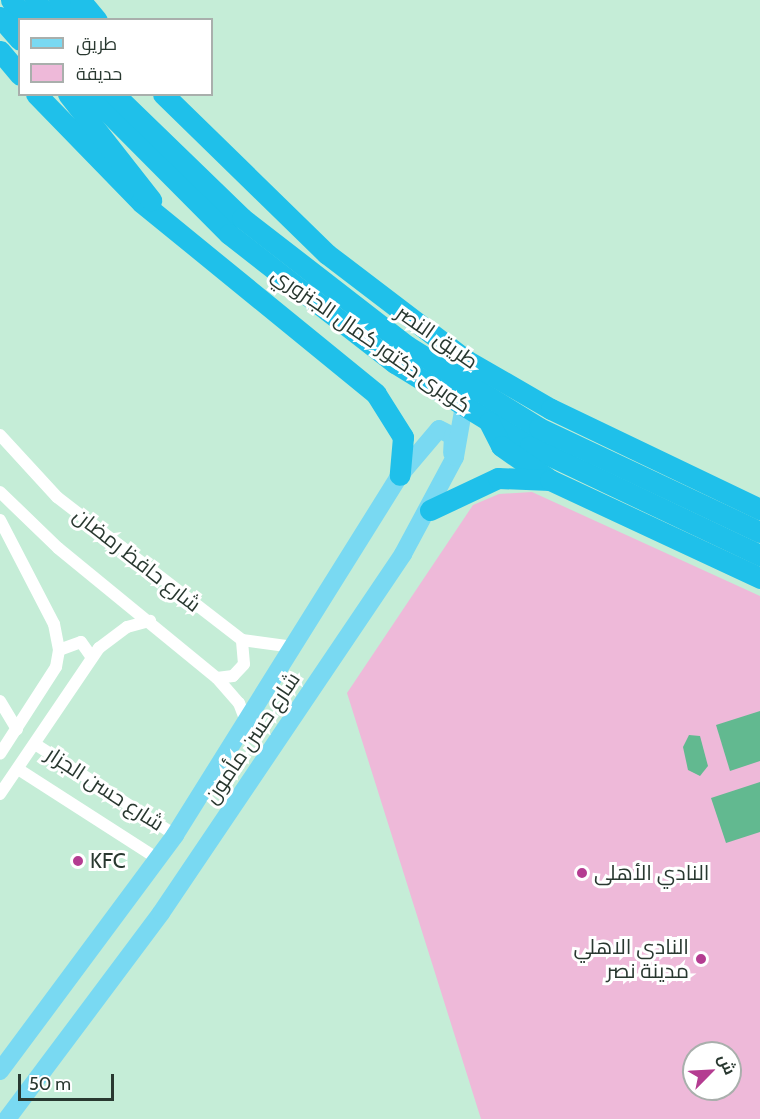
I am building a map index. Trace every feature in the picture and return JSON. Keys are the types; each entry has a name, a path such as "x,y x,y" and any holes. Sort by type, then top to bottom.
{"highway":[{"path":"11,0 25,18"},
{"path":"35,0 49,18"},
{"path":"59,0 73,18"},
{"path":"80,0 95,18"},
{"path":"0,17 18,38"},
{"path":"0,51 18,73"},
{"path":"38,96 166,224 368,387 403,437 400,476"},
{"path":"70,96 120,155 166,224"},
{"name":"كوبرى دكتور كمال الجنزوري","path":"92,96 229,234 395,363 530,446 760,555"},
{"name":"كوبرى دكتور كمال الجنزوري","path":"116,96 242,218 407,346 539,428 760,532"},
{"path":"156,96 178,112"},
{"name":"طريق النصر","path":"165,96 178,112 319,247 416,325 458,354 510,385 760,509"},
{"path":"368,387 416,325"},
{"path":"510,385 491,406 492,432 507,452 550,480 760,578"},
{"path":"430,510 498,478 550,480"}],"main road":[{"name":"شارع حسن مأمون","path":"7,1119 161,913 430,510 448,471 466,413 458,354"},
{"name":"شارع حسن مأمون","path":"0,1071 175,835 247,724 400,476 435,431 443,429 455,440 448,471"}],"street":[{"name":"شارع حافظ رمضان","path":"0,435 57,497 242,640"},
{"name":"شارع حافظ رمضان","path":"0,492 58,548 217,678 239,704 247,724"},
{"path":"0,520 54,624 59,650 56,667 0,754"},
{"path":"0,794 92,658 116,633 150,621"},
{"path":"217,678 233,676 244,664 242,640 294,647"},
{"path":"59,650 81,642 92,658"},
{"path":"0,701 17,729"},
{"name":"شارع حسن الجزار","path":"35,744 175,835"},
{"name":"شارع حسن الجزار","path":"18,769 158,859"}],"green space":[{"name":"النادي الأهلى","path":"532,492 760,596 760,1119 481,1119 347,693 473,505 499,494"}],"shaded area":[{"path":"760,711 760,761 730,771 716,725"},
{"path":"689,735 700,736 708,766 700,776 688,770 683,747"},
{"path":"760,782 760,832 726,843 711,798"}],"place":[{"name":"KFC","path":"78,861"},
{"name":"النادي الأهلى","path":"582,873"},
{"name":"النادي الاهلي مدينة نصر","path":"701,959"}]}
